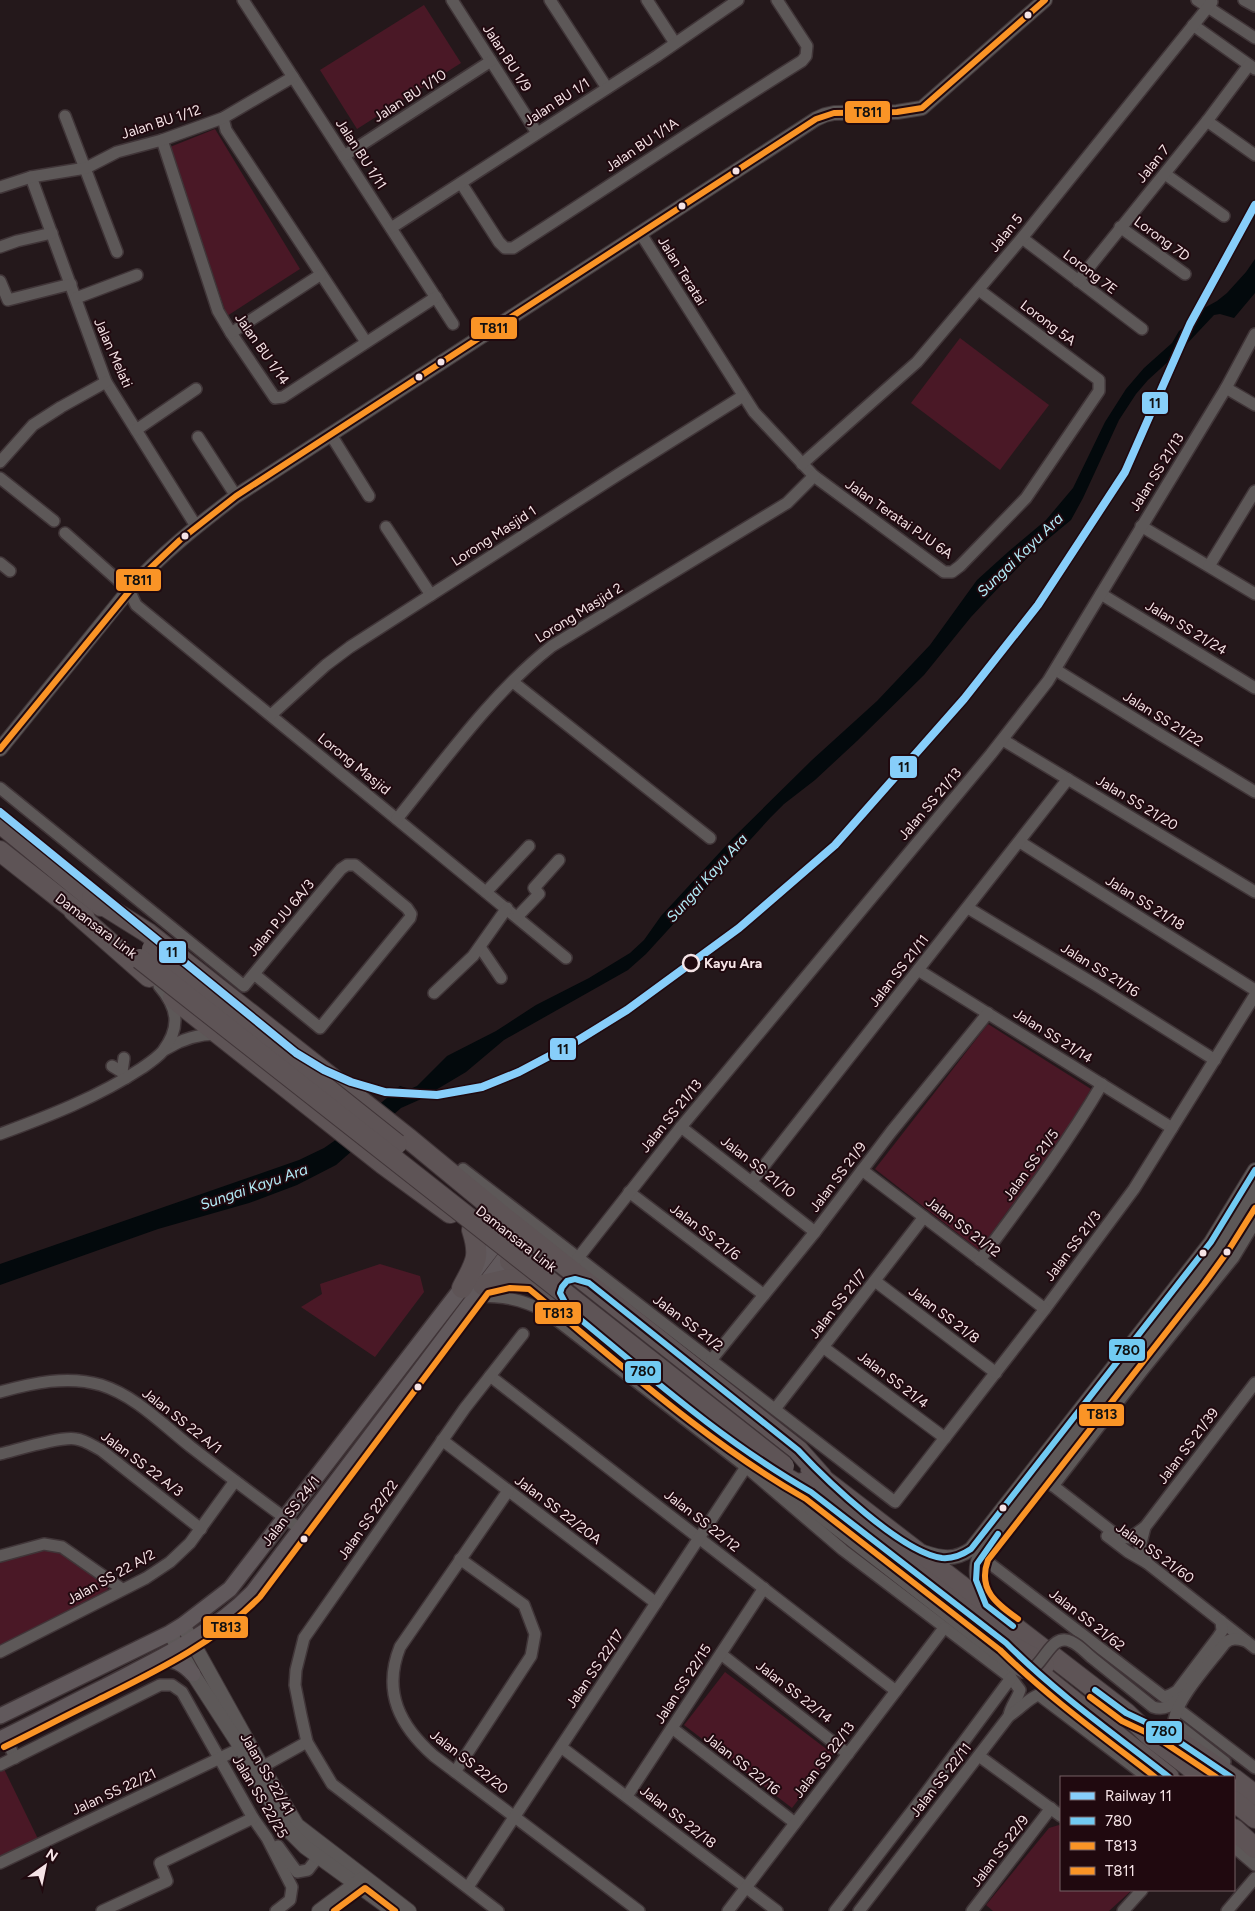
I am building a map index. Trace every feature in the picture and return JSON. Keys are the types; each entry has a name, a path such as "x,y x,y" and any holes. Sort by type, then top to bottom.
{"highway":[{"name":"Damansara Link","path":"0,823 92,898 146,954"},
{"name":"Damansara Link","path":"0,851 74,911 146,954 817,1485 1006,1643 1032,1657 1183,1776"},
{"path":"92,898 148,932 798,1450 817,1485"},
{"path":"74,911 159,986 383,1164 500,1252 712,1427 779,1474 817,1485"},
{"path":"451,1214 464,1217 475,1212 479,1201 476,1195"},
{"path":"472,1230 477,1254 474,1290 509,1279 532,1280"},
{"path":"569,1310 560,1293 563,1283 573,1278 589,1283"},
{"name":"Damansara Link","path":"817,1485 915,1550 1126,1713 1152,1738 1203,1776"},
{"path":"1006,1643 1028,1665 1064,1695 1168,1776"},
{"path":"1126,1713 1160,1728 1229,1776"},
{"path":"1235,1786 1247,1818 1255,1848"},
{"path":"1235,1802 1247,1818"}],"main road":[{"name":"Jalan SS 24/1","path":"3,1738 160,1659 226,1616 243,1602 253,1592 300,1530 518,1228"},
{"name":"Jalan SS 24/1","path":"0,1716 136,1651 176,1629 230,1589 285,1518 474,1290 500,1252"},
{"path":"160,1659 172,1659 185,1665 193,1674"}],"street":[{"name":"Jalan BU 1/11","path":"243,0 453,324"},
{"name":"Jalan BU 1/9","path":"452,0 537,132"},
{"path":"550,0 607,88"},
{"path":"647,0 675,43"},
{"name":"Jalan BU 1/1","path":"391,228 607,88 738,0"},
{"name":"Jalan BU 1/1A","path":"460,183 499,242 505,248 513,248 701,124 802,61 806,56 807,46 777,0"},
{"path":"0,749 149,567 196,526 236,496 825,115 911,111 922,108 1045,0"},
{"path":"1198,0 1210,3 1255,29"},
{"path":"1244,0 1255,6"},
{"path":"1210,3 1255,38"},
{"name":"Jalan 5","path":"802,464 917,362 1022,238 1210,3"},
{"path":"1193,26 1252,67"},
{"name":"Jalan BU 1/10","path":"344,156 491,61"},
{"name":"Jalan 7","path":"1078,281 1252,67"},
{"name":"Jalan BU 1/12","path":"0,187 31,178 86,168 118,152 162,140 223,118 293,77"},
{"path":"65,116 117,252"},
{"path":"223,118 226,130 366,342"},
{"path":"1207,121 1255,155"},
{"name":"Jalan BU 1/14","path":"162,140 218,311 231,334 275,398 283,397 436,297"},
{"path":"1165,174 1224,216"},
{"name":"Jalan Melati","path":"31,178 106,382 196,526"},
{"name":"Lorong 7D","path":"1120,227 1185,274"},
{"path":"0,247 52,233"},
{"name":"Jalan Teratai","path":"641,234 743,396"},
{"name":"Lorong 7E","path":"1022,238 1142,329"},
{"path":"76,298 137,275"},
{"path":"231,334 320,275"},
{"path":"0,281 8,300 70,284"},
{"name":"Lorong 5A","path":"979,290 1099,380"},
{"name":"Jalan SS 21/13","path":"578,1258 681,1127 1003,740 1056,670 1141,526 1226,388 1255,334"},
{"name":"Jalan Teratai PJU 6A","path":"743,396 754,412 814,476 944,572 952,572 1026,498 1099,391 1099,380"},
{"path":"0,462 33,425 61,406 106,382"},
{"path":"1226,388 1255,405"},
{"path":"136,430 196,389"},
{"name":"Lorong Masjid 1","path":"271,715 326,665 350,647 743,396"},
{"path":"331,435 369,496"},
{"path":"198,437 236,496"},
{"name":"Lorong Masjid 2","path":"397,819 476,723 527,666 552,646 787,503 814,476"},
{"path":"0,478 54,521"},
{"path":"1209,566 1254,496"},
{"path":"1141,526 1255,594"},
{"path":"386,527 431,595"},
{"name":"Lorong Masjid","path":"65,533 129,590 136,604 566,958"},
{"path":"0,563 10,571"},
{"name":"Jalan SS 21/24","path":"1101,594 1255,688"},
{"name":"Jalan SS 21/22","path":"1056,670 1255,792"},
{"path":"512,682 710,838"},
{"name":"Jalan SS 21/20","path":"1003,740 1255,892"},
{"name":"Jalan SS 21/11","path":"752,1181 1068,779"},
{"name":"Jalan PJU 6A/3","path":"0,788 244,986 341,869 347,865 355,865 407,908 411,914 410,918 320,1028 254,974"},
{"name":"Jalan SS 21/18","path":"1020,842 1255,990"},
{"path":"486,892 529,846"},
{"path":"517,917 539,894 534,888 559,860"},
{"path":"434,993 473,956 507,908"},
{"name":"Jalan SS 21/16","path":"968,908 1101,988 1214,1060"},
{"path":"480,947 501,978"},
{"name":"Jalan SS 21/14","path":"918,970 1172,1128"},
{"path":"159,986 170,998 174,1013 172,1036 163,1052"},
{"name":"Jalan SS 21/3","path":"895,1502 1045,1309 1134,1189 1255,995"},
{"name":"Jalan SS 21/9","path":"712,1359 988,1013"},
{"path":"0,1134 88,1099 124,1075 158,1057 181,1040 209,1034 219,1034"},
{"path":"124,1058 124,1075"},
{"path":"112,1066 124,1075"},
{"name":"Jalan SS 21/5","path":"980,1260 1058,1155 1102,1084"},
{"name":"Jalan SS 21/10","path":"681,1127 815,1232"},
{"name":"Jalan SS 21/2","path":"463,1169 712,1359 895,1502"},
{"name":"Jalan SS 21/12","path":"862,1170 1045,1309"},
{"path":"915,1550 948,1558 963,1555 971,1549 1211,1242 1255,1170"},
{"path":"1044,1482 1197,1280 1255,1191"},
{"name":"Jalan SS 21/6","path":"629,1192 764,1295"},
{"name":"Jalan SS 21/7","path":"775,1409 924,1217"},
{"path":"986,1605 976,1580 976,1564 980,1556 1142,1370 1234,1257 1255,1222"},
{"name":"Jalan SS 21/8","path":"874,1281 996,1372"},
{"path":"474,1290 524,1301 545,1311 746,1467 843,1550 1011,1678 1020,1690 1009,1716"},
{"name":"Jalan SS 22/22","path":"498,1911 332,1784 307,1742 295,1685 296,1670 304,1638 442,1440 523,1334"},
{"name":"Jalan SS 21/4","path":"824,1347 945,1438"},
{"name":"Jalan SS 22/12","path":"490,1376 896,1690"},
{"name":"Jalan SS 22 A/1","path":"0,1392 28,1384 66,1380 100,1385 134,1401 300,1530"},
{"name":"Jalan SS 21/39","path":"1120,1537 1130,1538 1145,1527 1255,1382"},
{"path":"712,1427 747,1459 1014,1668 1023,1672 1030,1672 1036,1668 1053,1644 1060,1640 1072,1642 1153,1707 1160,1710 1168,1708 1229,1639 1236,1638 1251,1644"},
{"name":"Jalan SS 22 A/3","path":"0,1454 75,1438 86,1442 101,1450 201,1529"},
{"name":"Jalan SS 22/20A","path":"442,1440 656,1603"},
{"name":"Jalan SS 22/17","path":"468,1887 746,1467"},
{"name":"Jalan SS 22 A/2","path":"0,1652 146,1578 170,1562 190,1543 235,1481"},
{"name":"Jalan SS 21/60","path":"1044,1482 1120,1537"},
{"name":"Jalan SS 21/60","path":"1044,1482 1128,1552 1147,1563 1251,1644"},
{"name":"Jalan SS 22/20","path":"508,1491 400,1646 396,1656 394,1675 397,1707 408,1730 434,1756 639,1911"},
{"name":"Jalan SS 21/39","path":"1145,1527 1140,1548 1147,1563"},
{"path":"0,1556 44,1544 62,1546 122,1589"},
{"name":"Jalan SS 21/62","path":"980,1556 1157,1693 1164,1697 1182,1692"},
{"path":"455,1772 531,1656 536,1634 524,1605 460,1559"},
{"name":"Jalan SS 22/15","path":"627,1796 764,1588"},
{"path":"1221,1621 1222,1631 1182,1692 1174,1720 1242,1775 1255,1790"},
{"name":"Jalan SS 22/13","path":"728,1911 944,1628"},
{"name":"Jalan SS 22/41","path":"176,1629 297,1825 360,1880 376,1899 393,1911"},
{"name":"Jalan SS 22/41","path":"185,1644 193,1674 241,1748 286,1828 304,1847 334,1870 360,1880 409,1911"},
{"name":"Jalan SS 22/14","path":"721,1654 848,1754"},
{"path":"835,1911 1011,1678"},
{"name":"Jalan SS 22/25","path":"15,1758 160,1685 172,1685 182,1692 253,1818 267,1838 292,1887 290,1900 276,1911"},
{"path":"1039,1695 1052,1692 1064,1695"},
{"path":"1039,1695 1145,1776"},
{"name":"Jalan SS 22/11","path":"861,1910 1009,1716 1027,1700 1039,1695"},
{"path":"1178,1709 1255,1768"},
{"name":"Jalan SS 22/16","path":"672,1728 795,1823"},
{"path":"0,1765 15,1758 3,1738"},
{"path":"262,1767 307,1742"},
{"name":"Jalan SS 22/18","path":"561,1747 777,1911"},
{"name":"Jalan SS 22/21","path":"0,1862 241,1748"},
{"path":"979,1756 1060,1815"},
{"name":"Jalan SS 22/9","path":"978,1909 1051,1808"},
{"path":"102,1911 167,1880 160,1863 253,1818"},
{"path":"267,1838 278,1845 297,1872 308,1870 318,1858"},
{"path":"1235,1848 1255,1865"},
{"path":"334,1870 339,1882 337,1898"},
{"path":"1227,1911 1255,1878"},
{"path":"319,1911 360,1880"},
{"path":"1123,1911 1141,1891"},
{"path":"337,1898 357,1896 376,1899"}],"shaded area":[{"path":"424,5 461,63 357,129 320,70"},
{"path":"215,129 300,269 227,316 170,147"},
{"path":"960,338 1049,405 1000,470 911,403"},
{"path":"988,1024 1091,1089 1064,1134 979,1250 875,1169"},
{"path":"380,1264 420,1276 424,1292 375,1357 301,1307 322,1294 320,1284"},
{"path":"42,1549 63,1552 105,1577 108,1587 107,1597 0,1650 0,1562"},
{"path":"725,1672 833,1754 792,1808 684,1725"},
{"path":"4,1769 39,1841 0,1859 0,1771"},
{"path":"1060,1826 1060,1891 1131,1891 1109,1911 993,1911 986,1905 1049,1828"}],"water":[{"name":"Sungai Kayu Ara","path":"1255,259 1255,293 1234,318 1220,314 1214,315 1136,394 1119,420 1071,520 1036,549 1001,585 971,617 924,675 815,780 784,804 771,817 646,954 628,970 504,1040 466,1072 419,1100 401,1108 336,1165 297,1185 249,1203 158,1229 0,1285 0,1264 299,1160 324,1148 388,1097 389,1093 400,1086 410,1089 417,1086 447,1056 496,1031 536,1005 589,978 630,953 644,940 661,916 733,838 812,760 877,701 930,645 977,580 1046,520 1073,488 1105,422 1126,389 1144,368 1172,343 1179,331 1188,324 1197,312 1227,293"}],"rail line":[{"name":"11","path":"0,812 296,1053 324,1070 351,1082 385,1092 437,1095 482,1087 519,1072 572,1044 627,1010 739,928 835,845 964,699 1038,605 1125,472 1190,324 1255,205"}],"transit line":[{"name":"T811","path":"0,749 141,577 180,540 236,496 816,119 834,113 897,112 922,108 1045,0"},
{"name":"780","path":"1168,1776 1065,1696 1006,1643 811,1492 747,1451 657,1383 569,1310 560,1293 567,1281 575,1279 589,1283 798,1450 845,1496 886,1530 925,1553 942,1558 950,1558 961,1555 971,1549 1211,1242 1255,1170"},
{"name":"T813","path":"1018,1619 996,1602 987,1588 985,1571 988,1560 1204,1284 1228,1251 1255,1208"},
{"name":"T813","path":"4,1747 161,1668 203,1643 242,1614 260,1597 488,1293 510,1288 529,1289 663,1400 733,1453 806,1499 1000,1650 1056,1700 1154,1776"},
{"name":"780","path":"998,1534 977,1564 976,1580 986,1605 1013,1626"},
{"name":"780","path":"1095,1690 1126,1713 1160,1729 1230,1776"},
{"name":"T813","path":"1090,1697 1122,1721 1156,1737 1214,1776"},
{"name":"T813","path":"334,1911 365,1888 395,1911"}],"place":[{"name":"Kayu Ara","path":"691,963"}]}
